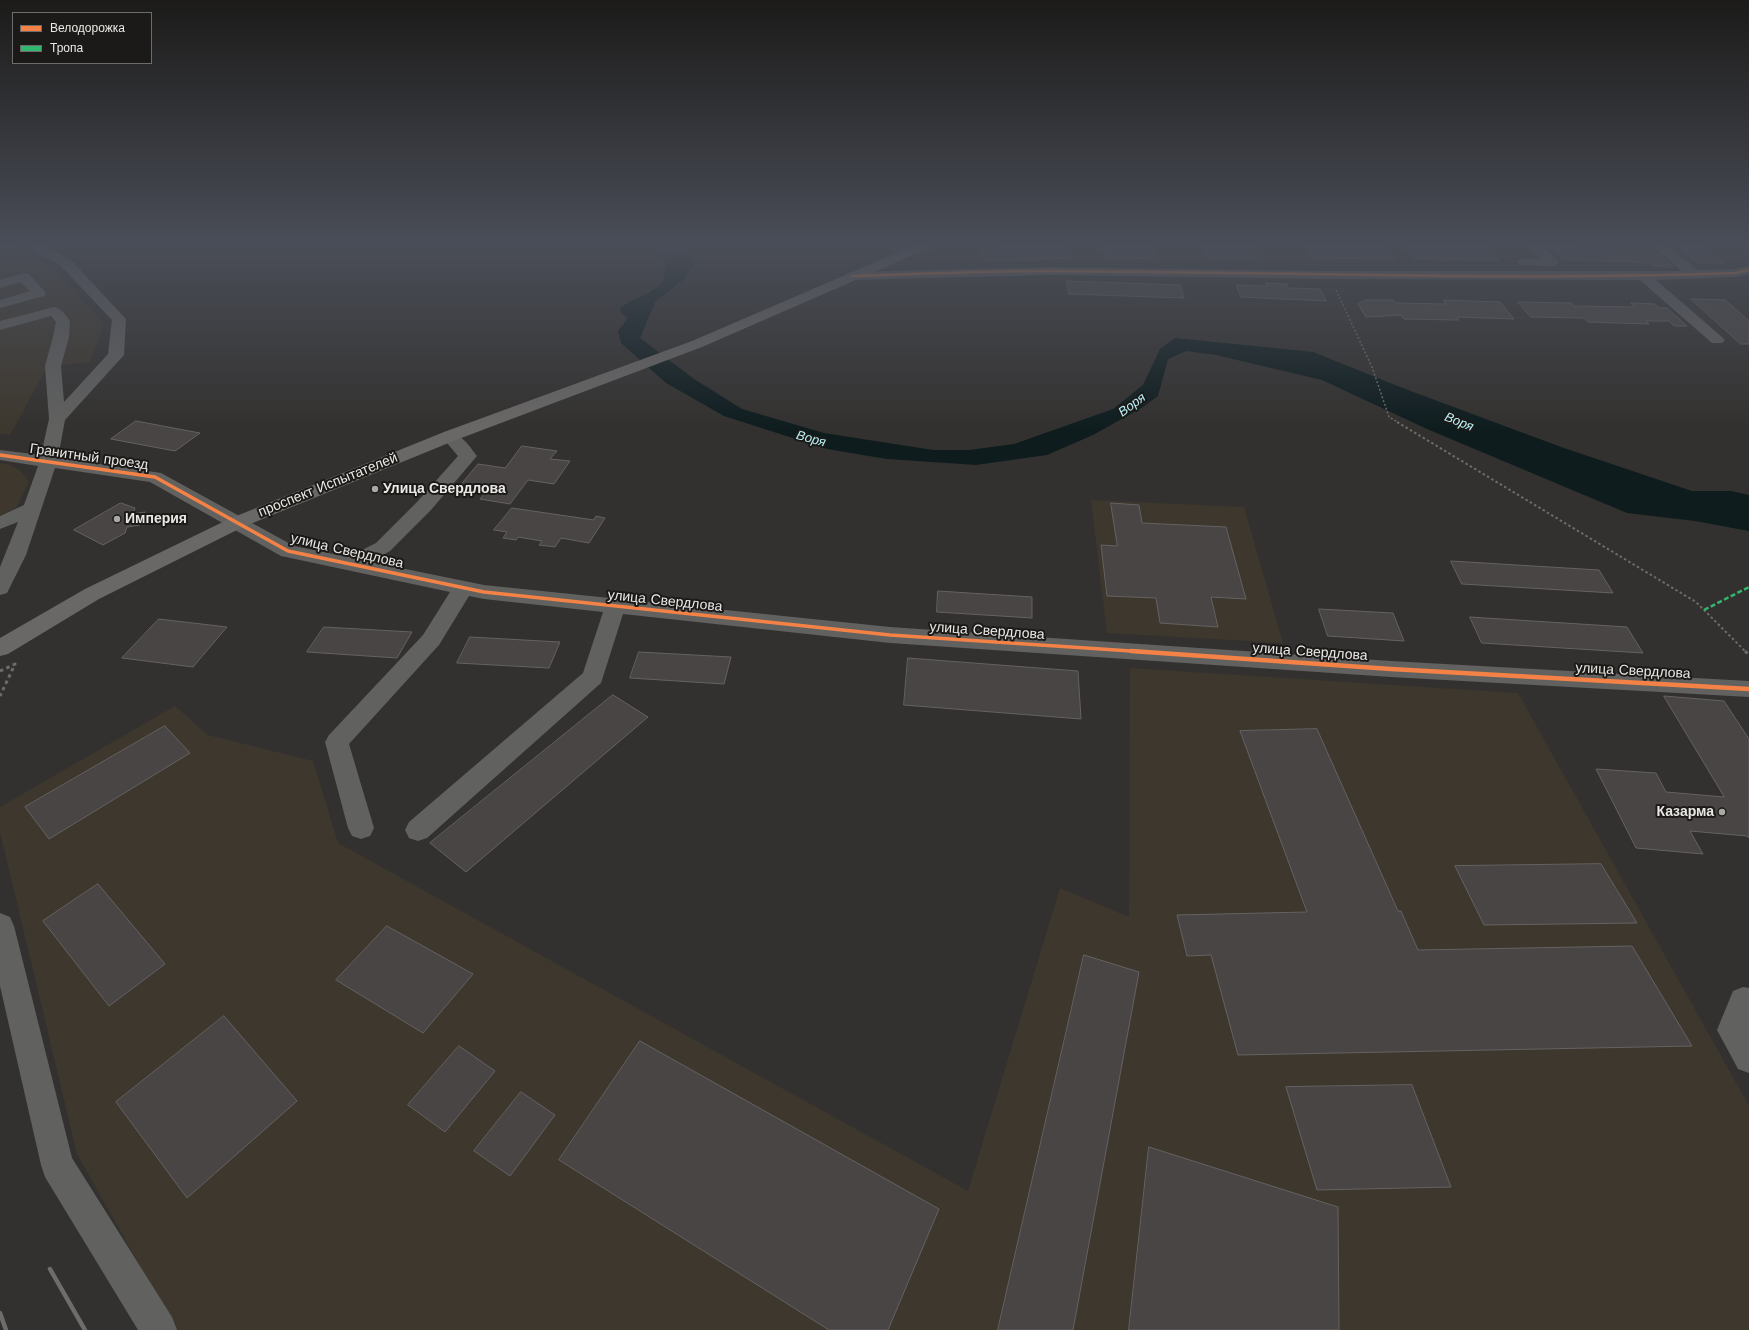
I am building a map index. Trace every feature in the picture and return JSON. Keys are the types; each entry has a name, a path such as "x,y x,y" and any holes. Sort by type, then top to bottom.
{"main road":[{"name":"проспект Испытателей","path":"0,648 92,594 236,523 450,436 697,344 781,307"}],"street":[{"path":"0,588 16,555 48,462 57,419 53,366 61,337 63,321 51,307"},
{"path":"57,419 116,355 119,319 108,307"},
{"path":"1679,307 1717,340"},
{"path":"0,326 54,311"},
{"path":"351,564 383,547 424,506 468,456 450,436"},
{"name":"Гранитный проезд","path":"0,455 155,477 236,523"},
{"path":"22,472 48,462"},
{"path":"0,522 32,508"},
{"name":"улица Свердлова","path":"236,523 288,551 484,592 890,635 1391,669 1749,689"},
{"path":"361,828 337,742 431,640 463,588"},
{"path":"418,830 593,677 615,606"},
{"path":"0,926 57,1165 159,1330"},
{"path":"1749,1002 1743,1001 1732,1030 1749,1058"}],"path":[{"path":"1343,307 1372,367 1389,417 1696,602 1749,655"},
{"path":"0,671 15,664 0,696"}],"shaded area":[{"path":"0,307 89,307 104,324 90,362 47,367 10,435 0,434"},
{"path":"0,463 11,465 22,472 29,482 16,508 0,515"},
{"path":"1091,500 1244,507 1283,643 1107,633"},
{"path":"1130,668 1518,693 1749,1106 1749,1330 176,1330 77,1154 0,832 0,807 175,706 208,735 313,761 338,843 968,1191 1060,888 1129,917"}],"water":[{"name":"Воря","path":"653,307 640,338 694,379 742,409 824,433 933,450 969,450 1014,444 1113,409 1143,385 1160,349 1175,338 1313,352 1400,387 1561,447 1692,491 1731,491 1749,495 1749,531 1695,521 1627,513 1427,429 1322,380 1216,355 1186,351 1168,359 1158,396 1143,407 1093,435 1047,455 976,465 887,459 827,449 724,416 666,383 621,343 618,331 628,318 621,313 620,308"}],"building":[{"path":"1360,307 1504,307 1514,319 1457,317 1459,320 1404,319 1401,315 1366,317"},
{"path":"1522,307 1658,307 1667,308 1687,326 1674,326 1669,321 1646,321 1649,324 1588,322 1585,318 1531,317"},
{"path":"1700,307 1733,307 1749,321 1749,344 1741,344"},
{"path":"136,421 200,433 175,451 111,439"},
{"path":"522,446 557,451 550,459 570,461 554,484 528,480 510,504 480,499 486,492 458,488 478,464 505,468"},
{"name":"Империя","path":"121,503 135,508 133,514 145,512 140,525 127,527 125,533 103,545 74,530"},
{"path":"1111,503 1139,505 1142,523 1226,527 1246,599 1211,597 1218,627 1160,623 1156,598 1107,596 1101,545 1117,546"},
{"path":"512,508 594,520 596,516 605,518 589,543 561,538 555,547 539,545 542,541 518,537 516,540 503,538 507,532 494,530"},
{"path":"1451,561 1599,570 1613,593 1462,584"},
{"path":"938,591 1032,597 1032,618 937,612"},
{"path":"1319,609 1393,613 1404,641 1328,636"},
{"path":"1470,617 1627,627 1643,653 1482,643"},
{"path":"159,619 227,627 193,667 122,658"},
{"path":"324,627 412,632 397,658 307,652"},
{"path":"470,637 560,642 549,668 457,663"},
{"path":"639,652 731,657 724,684 630,678"},
{"path":"908,658 1078,671 1081,719 904,705"},
{"path":"613,695 648,717 466,872 430,843"},
{"path":"1664,696 1724,701 1749,739 1749,838 1747,836 1690,831 1703,854 1636,848 1596,769 1656,773 1666,792 1724,797"},
{"path":"165,726 190,753 49,839 25,807"},
{"path":"1317,729 1398,911 1401,911 1418,950 1632,946 1692,1046 1238,1055 1211,955 1187,956 1177,915 1307,912 1240,731"},
{"path":"1601,864 1637,923 1484,925 1455,866"},
{"path":"98,884 165,964 109,1006 43,921"},
{"path":"387,926 473,974 423,1033 336,980"},
{"path":"1084,955 1139,972 1073,1330 998,1330"},
{"path":"224,1016 297,1101 187,1198 116,1102"},
{"path":"640,1041 939,1209 888,1330 829,1330 559,1160"},
{"path":"459,1046 495,1071 445,1132 408,1105"},
{"path":"1412,1085 1451,1187 1317,1190 1286,1087"},
{"path":"521,1092 555,1115 510,1176 474,1151"},
{"path":"1149,1147 1338,1207 1339,1330 1129,1330"}],"railway":[{"path":"50,1269 85,1330"},
{"path":"0,1313 6,1330"}],"marked path":[{"path":"1704,610 1749,587"}],"cycle path":[{"path":"0,455 155,477 288,551 484,592 890,635 1391,669 1749,689"}],"place":[{"name":"Улица Свердлова","path":"375,489"},
{"name":"Империя","path":"117,519"},
{"name":"Казарма","path":"1722,812"}]}
